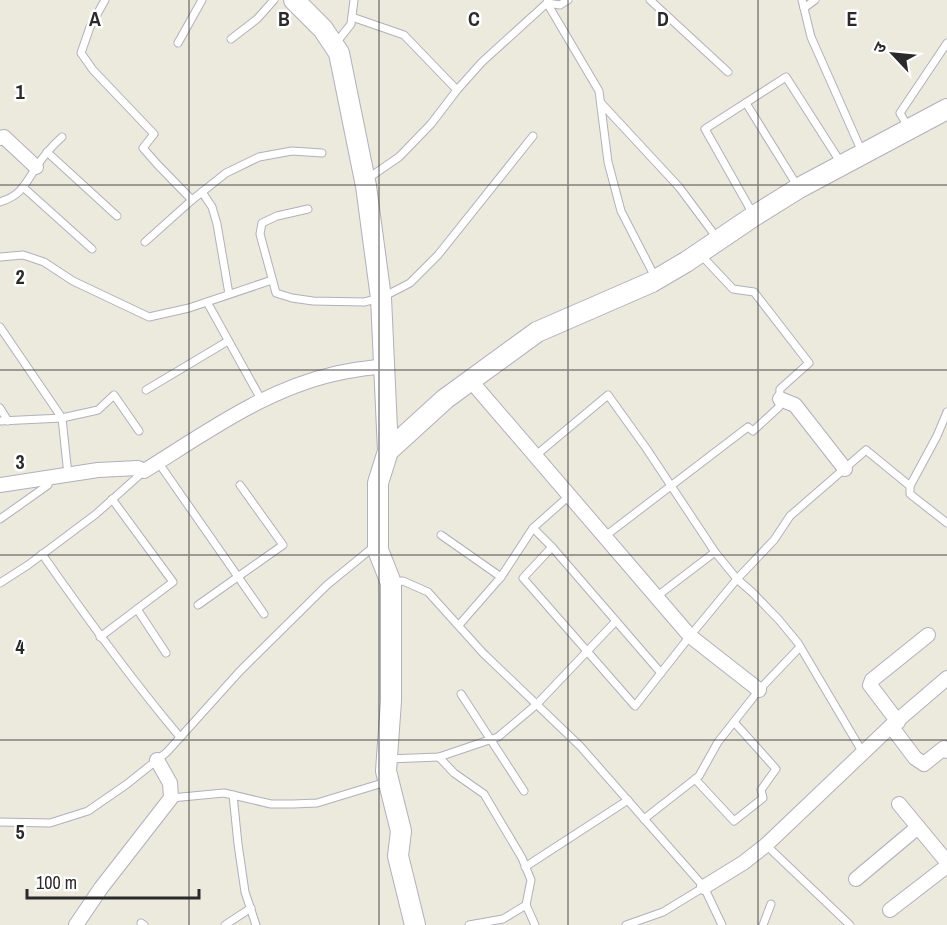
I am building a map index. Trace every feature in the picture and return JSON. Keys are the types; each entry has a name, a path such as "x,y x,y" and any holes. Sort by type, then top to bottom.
{"street":[{"path":"294,0 322,29 339,53 365,180 381,298 388,451 378,483 378,550 391,583 390,701 386,771 401,831 398,856 415,925"},
{"path":"388,451 446,399 537,332 657,280 799,188 947,109"},
{"path":"0,138 4,137 36,167"},
{"path":"0,485 98,470 138,468 144,471 237,413 291,387 333,374 384,366"},
{"path":"471,381 690,636 759,690"},
{"path":"780,399 795,405 845,469"},
{"path":"928,634 872,680 870,685 915,758 924,764 944,748 947,751"},
{"path":"704,887 743,863 766,845 894,724 947,678"},
{"path":"76,925 101,888 171,798 170,783 157,760"},
{"path":"890,910 947,864 899,804"},
{"path":"856,879 918,827"}],"lane":[{"path":"105,0 90,27 81,53 93,70 154,134 143,148 192,200"},
{"path":"178,43 202,0"},
{"path":"231,39 256,19 274,0"},
{"path":"334,45 351,24 354,0"},
{"path":"548,2 560,5 568,0"},
{"path":"650,0 728,72"},
{"path":"815,0 802,4 811,37 863,154"},
{"path":"365,180 399,157 431,124 482,62 548,2"},
{"path":"548,2 599,91 608,162 621,211 657,280"},
{"path":"352,17 404,35 458,90"},
{"path":"909,129 900,113 947,43"},
{"path":"754,216 705,129 786,77 842,165"},
{"path":"601,103 679,187 719,240"},
{"path":"746,103 799,188"},
{"path":"308,209 277,216 262,223 260,234 276,293 313,301 364,302 381,298 410,283 438,255 533,136"},
{"path":"0,202 13,197 27,183 47,152 62,137"},
{"path":"146,242 226,173 259,157 291,151 322,153"},
{"path":"47,152 117,216"},
{"path":"23,187 92,249"},
{"path":"202,192 212,207 217,224 229,294"},
{"path":"604,537 747,427 753,431 779,407 780,389 809,363 754,292 734,289 699,254"},
{"path":"0,257 23,255 44,262 73,281 148,317 207,302 272,280"},
{"path":"207,302 262,401"},
{"path":"0,327 62,418 68,475"},
{"path":"146,390 228,340"},
{"path":"0,408 4,421 62,418 98,410 114,395 139,431"},
{"path":"535,456 608,395 715,552 737,579 779,620 800,647 863,753"},
{"path":"947,412 910,486 910,494 947,523"},
{"path":"552,548 523,578 635,706 737,579 774,540 790,516 866,450 910,486"},
{"path":"158,462 264,614"},
{"path":"0,583 96,514 144,471"},
{"path":"0,519 48,485 48,478"},
{"path":"198,605 283,545 240,485"},
{"path":"459,625 501,577 533,528 569,496"},
{"path":"100,637 173,582 112,499"},
{"path":"533,528 661,673"},
{"path":"441,535 501,577"},
{"path":"0,822 50,823 88,811 167,752 240,671 327,585 378,544"},
{"path":"656,597 715,552"},
{"path":"42,554 100,637 144,695 180,737"},
{"path":"391,583 403,581 428,592 483,653 580,746 704,887 722,925"},
{"path":"137,609 166,653"},
{"path":"387,759 439,757 498,737 537,704 616,621"},
{"path":"644,819 699,776 718,742 759,690 800,647"},
{"path":"461,694 524,791"},
{"path":"695,778 734,821 763,798 761,790 776,769 734,722"},
{"path":"439,757 454,773 484,794 531,880 526,905 535,925"},
{"path":"171,798 224,793 272,804 317,803 389,781"},
{"path":"233,795 245,892 256,925"},
{"path":"525,867 628,800"},
{"path":"766,845 850,925"},
{"path":"626,925 663,912 704,887"},
{"path":"763,925 771,904"},
{"path":"469,925 503,919 526,905"},
{"path":"225,925 251,908"}]}
